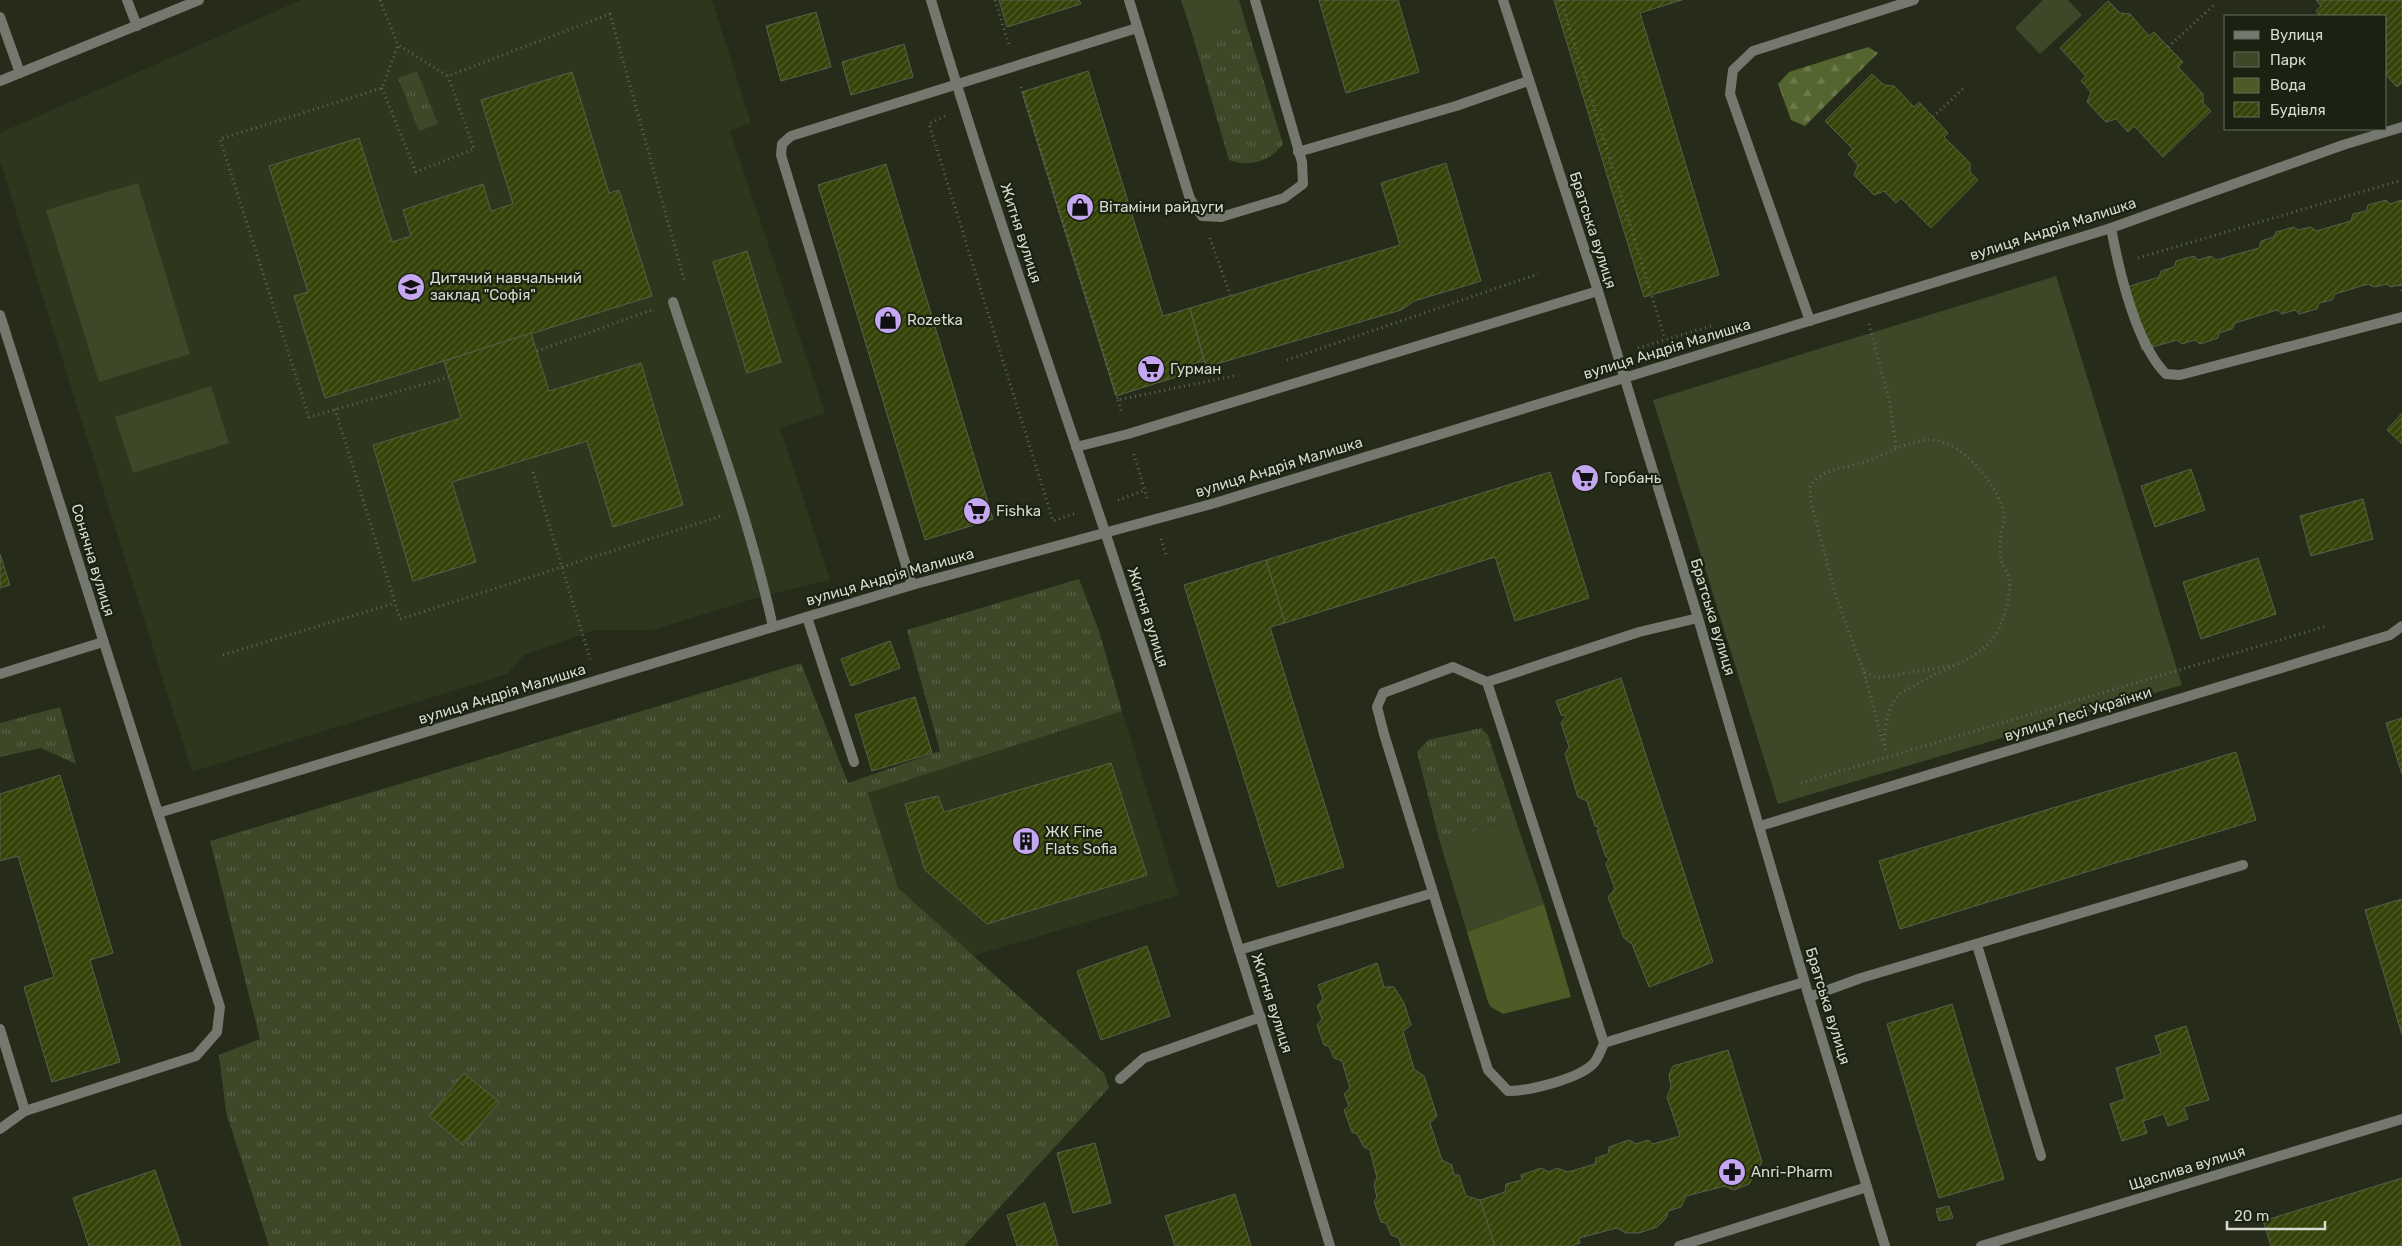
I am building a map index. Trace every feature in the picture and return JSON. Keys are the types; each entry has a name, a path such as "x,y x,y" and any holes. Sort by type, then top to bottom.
{"street":[{"path":"127,0 137,26"},
{"path":"0,81 199,0"},
{"name":"Житня вулиця","path":"931,0 956,85 1076,446 1261,1016 1330,1246"},
{"path":"1129,0 1190,199 1202,216 1221,217 1284,198 1303,184 1298,152 1255,0"},
{"name":"Братська вулиця","path":"1503,0 1598,291 1698,618 1804,982 1885,1246"},
{"path":"1810,321 1730,94 1732,70 1753,51 1914,0"},
{"path":"0,17 20,73"},
{"path":"912,585 781,155 782,144 790,136 1137,28"},
{"path":"1298,152 1456,106 1528,81"},
{"name":"вулиця Андрія Малишка","path":"158,813 912,585 1215,503 1624,378 2111,228 2343,145 2402,127"},
{"path":"2111,228 2118,263 2148,353 2166,374 2180,375 2402,317"},
{"path":"1076,446 1128,434 1598,291"},
{"path":"673,302 766,595 772,627"},
{"name":"Сонячна вулиця","path":"0,315 220,1007 217,1032 196,1056 25,1111 0,1129"},
{"path":"807,617 854,762"},
{"path":"1487,682 1604,1043 1594,1063 1581,1073 1523,1091 1508,1091 1488,1070 1377,707 1383,693 1454,668 1487,682 1639,632 1698,618"},
{"name":"вулиця Лесі Українки","path":"1760,826 2390,635 2402,626"},
{"path":"0,674 103,642"},
{"path":"1809,996 1861,978 2243,865"},
{"path":"1239,950 1433,893"},
{"path":"1977,945 2041,1156"},
{"path":"1604,1043 1804,982"},
{"path":"1120,1079 1144,1058 1261,1016"},
{"path":"0,1030 25,1111"},
{"name":"Щаслива вулиця","path":"1981,1246 2402,1118"},
{"path":"1679,1246 1867,1188"}],"path":[{"path":"380,0 398,44 448,76 474,149 416,172 382,88 398,44"},
{"path":"995,0 1003,27"},
{"path":"1560,0 1665,340"},
{"path":"2168,47 2213,6"},
{"path":"448,76 610,14 689,297 536,351"},
{"path":"1021,87 1118,400 1242,374"},
{"path":"1933,117 1965,87"},
{"path":"382,88 220,139 310,417 449,377"},
{"path":"929,124 1053,521"},
{"path":"2132,260 2402,180"},
{"path":"1202,216 1230,295"},
{"path":"1279,363 1538,274"},
{"path":"2400,285 2402,291"},
{"path":"1868,322 1890,404 1896,447"},
{"path":"335,409 400,619 563,565 740,510"},
{"path":"1885,750 1864,672 1836,597 1811,502 1810,486 1817,476 1872,460 1896,447 1934,440 1946,444 1976,467 1988,479 2000,498 2004,518 2001,535 2001,561 2009,578 2004,617 1996,636 1981,652 1953,665 1898,696 1889,712 1884,729 1886,757"},
{"path":"534,472 588,654"},
{"path":"1160,535 1167,558"},
{"path":"223,655 394,602"},
{"path":"1801,783 2326,626"},
{"path":"1864,672 1878,678 1953,665"}],"shaded area":[{"name":"Дитячий навчальний заклад \"Софія\"","path":"301,0 712,0 751,123 730,131 825,413 780,428 830,580 766,595 653,630 595,630 524,655 507,674 192,772 0,161 0,133"},
{"path":"1122,711 1179,895 972,956 898,888 868,793"}],"green space":[{"path":"1181,0 1239,0 1246,24 1194,40"},
{"path":"2043,0 2068,0 2082,15 2040,54 2015,28"},
{"path":"1246,24 1283,144 1266,159 1252,163 1229,160 1194,40"},
{"path":"1868,47 1878,53 1805,126 1791,120 1778,84 1789,72"},
{"path":"417,71 438,124 419,131 398,78"},
{"path":"138,183 190,354 99,382 46,210"},
{"path":"2056,276 2182,685 1778,804 1653,400"},
{"path":"211,386 229,443 133,473 115,417"},
{"path":"1079,579 1099,631 1122,711 868,793 898,888 1104,1073 1109,1088 964,1246 269,1246 226,1112 219,1055 260,1039 210,841 801,663 848,783 940,751 907,630"},
{"path":"60,707 76,764 41,748 0,757 0,723"},
{"path":"1481,728 1488,735 1515,818 1440,842 1417,752 1428,740"},
{"path":"1515,818 1544,904 1467,932 1440,842"}],"water":[{"path":"1544,904 1571,997 1503,1014 1491,1007 1488,1002 1467,932"}],"building":[{"path":"999,0 1079,0 1081,4 1007,27"},
{"path":"1319,0 1398,0 1419,72 1346,93"},
{"path":"1554,0 1682,0 1640,13 1719,275 1644,297"},
{"path":"2316,0 2402,0 2402,83 2397,87 2387,76 2387,15 2319,15 2316,11 2321,6"},
{"path":"2108,1 2120,13 2130,14 2149,36 2154,32 2183,62 2178,67 2203,94 2203,103 2211,111 2163,157 2134,126 2128,132 2116,119 2106,122 2087,102 2091,92 2081,81 2086,76 2060,48"},
{"path":"816,12 831,67 781,81 766,26"},
{"path":"904,44 913,77 851,95 842,62"},
{"path":"1088,71 1163,316 1190,308 1204,361 1177,368 1179,376 1116,396 1022,92"},
{"path":"572,72 609,193 619,190 652,296 325,398 294,296 308,292 269,166 359,138 392,242 411,236 403,210 483,184 491,211 513,204 481,100"},
{"path":"1872,74 1884,85 1894,86 1914,107 1919,102 1948,133 1944,137 1970,163 1970,172 1978,180 1931,228 1901,198 1896,203 1884,191 1874,195 1854,175 1858,165 1848,154 1853,149 1825,121"},
{"path":"1446,163 1481,281 1414,301 1401,310 1206,367 1190,308 1400,245 1381,183"},
{"path":"886,164 993,519 925,540 818,185"},
{"path":"2386,200 2390,204 2402,200 2402,284 2391,287 2387,284 2374,287 2368,284 2335,294 2332,300 2319,303 2317,309 2299,314 2295,310 2282,314 2277,310 2235,323 2232,329 2219,333 2218,338 2200,344 2195,340 2182,344 2177,340 2142,350 2124,288 2159,277 2161,271 2174,267 2176,261 2194,256 2198,260 2211,256 2216,260 2259,248 2261,241 2274,237 2276,232 2294,227 2298,230 2311,227 2316,231 2351,221 2353,214 2366,211 2368,205"},
{"path":"747,251 781,362 747,373 713,262"},
{"path":"531,333 549,391 641,363 683,505 613,527 587,441 452,482 476,562 413,581 373,445 461,418 444,361"},
{"path":"2402,413 2402,444 2387,430"},
{"path":"2191,469 2205,510 2155,527 2141,486"},
{"path":"1550,472 1589,598 1515,621 1495,557 1285,623 1266,560"},
{"path":"2363,499 2373,539 2311,556 2300,516"},
{"path":"0,554 10,585 0,588"},
{"path":"2258,558 2276,614 2201,639 2183,582"},
{"path":"1266,560 1285,623 1270,627 1344,867 1278,887 1184,585"},
{"path":"890,641 900,668 851,686 841,659"},
{"path":"1621,678 1713,962 1649,987 1632,944 1624,938 1608,897 1615,889 1606,864 1609,859 1606,857 1597,831 1599,827 1595,826 1587,801 1578,797 1565,754 1569,747 1561,723 1566,716 1561,715 1556,701"},
{"path":"915,697 932,753 872,771 855,715"},
{"path":"2402,718 2402,774 2386,723"},
{"path":"2236,752 2256,820 1900,929 1879,861"},
{"name":"ЖК Fine Flats Sofia","path":"1111,763 1147,875 987,924 925,870 905,804 938,796 944,812"},
{"path":"60,775 113,953 90,960 120,1062 52,1082 24,987 54,977 18,856 0,861 0,794"},
{"path":"2402,899 2402,1035 2365,910"},
{"path":"1147,946 1170,1016 1101,1040 1077,971"},
{"path":"1377,963 1384,987 1394,987 1404,1003 1411,1025 1403,1031 1414,1069 1424,1076 1437,1116 1430,1123 1442,1160 1452,1165 1454,1175 1459,1175 1466,1196 1480,1200 1495,1246 1401,1246 1399,1238 1391,1235 1386,1223 1381,1222 1374,1201 1377,1198 1374,1184 1377,1178 1370,1150 1364,1147 1357,1134 1352,1132 1344,1110 1349,1106 1344,1094 1350,1088 1342,1061 1334,1058 1329,1046 1324,1045 1317,1025 1322,1019 1317,1006 1323,999 1318,985"},
{"path":"1952,1004 2004,1179 1939,1198 1887,1024"},
{"path":"2186,1026 2209,1100 2184,1107 2188,1119 2168,1126 2164,1114 2143,1121 2147,1133 2122,1141 2110,1104 2125,1099 2116,1068 2161,1054 2155,1036"},
{"path":"1728,1050 1762,1162 1749,1184 1734,1190 1725,1186 1686,1196 1681,1207 1668,1211 1666,1218 1657,1227 1639,1233 1626,1233 1617,1228 1579,1238 1580,1243 1572,1246 1495,1246 1480,1200 1505,1192 1506,1184 1522,1180 1521,1175 1541,1168 1549,1172 1557,1168 1568,1172 1595,1164 1596,1158 1608,1154 1609,1147 1629,1140 1636,1144 1648,1140 1653,1144 1680,1136 1667,1097 1671,1087 1669,1075 1673,1066"},
{"path":"464,1073 499,1102 463,1145 429,1116"},
{"path":"1095,1143 1111,1203 1073,1213 1057,1153"},
{"path":"155,1170 181,1246 89,1246 73,1198"},
{"path":"2402,1178 2402,1246 2271,1246 2263,1221"},
{"path":"1235,1194 1251,1246 1175,1246 1165,1216"},
{"path":"1045,1203 1058,1246 1017,1246 1007,1215"},
{"path":"1949,1206 1953,1218 1939,1221 1936,1209"}],"place":[{"name":"Вітаміни райдуги","path":"1080,207"},
{"name":"Дитячий навчальний заклад \"Софія\"","path":"411,287"},
{"name":"Rozetka","path":"888,320"},
{"name":"Гурман","path":"1151,369"},
{"name":"Горбань","path":"1585,478"},
{"name":"Fishka","path":"977,511"},
{"name":"ЖК Fine Flats Sofia","path":"1026,841"},
{"name":"Anri-Pharm","path":"1732,1172"}]}
